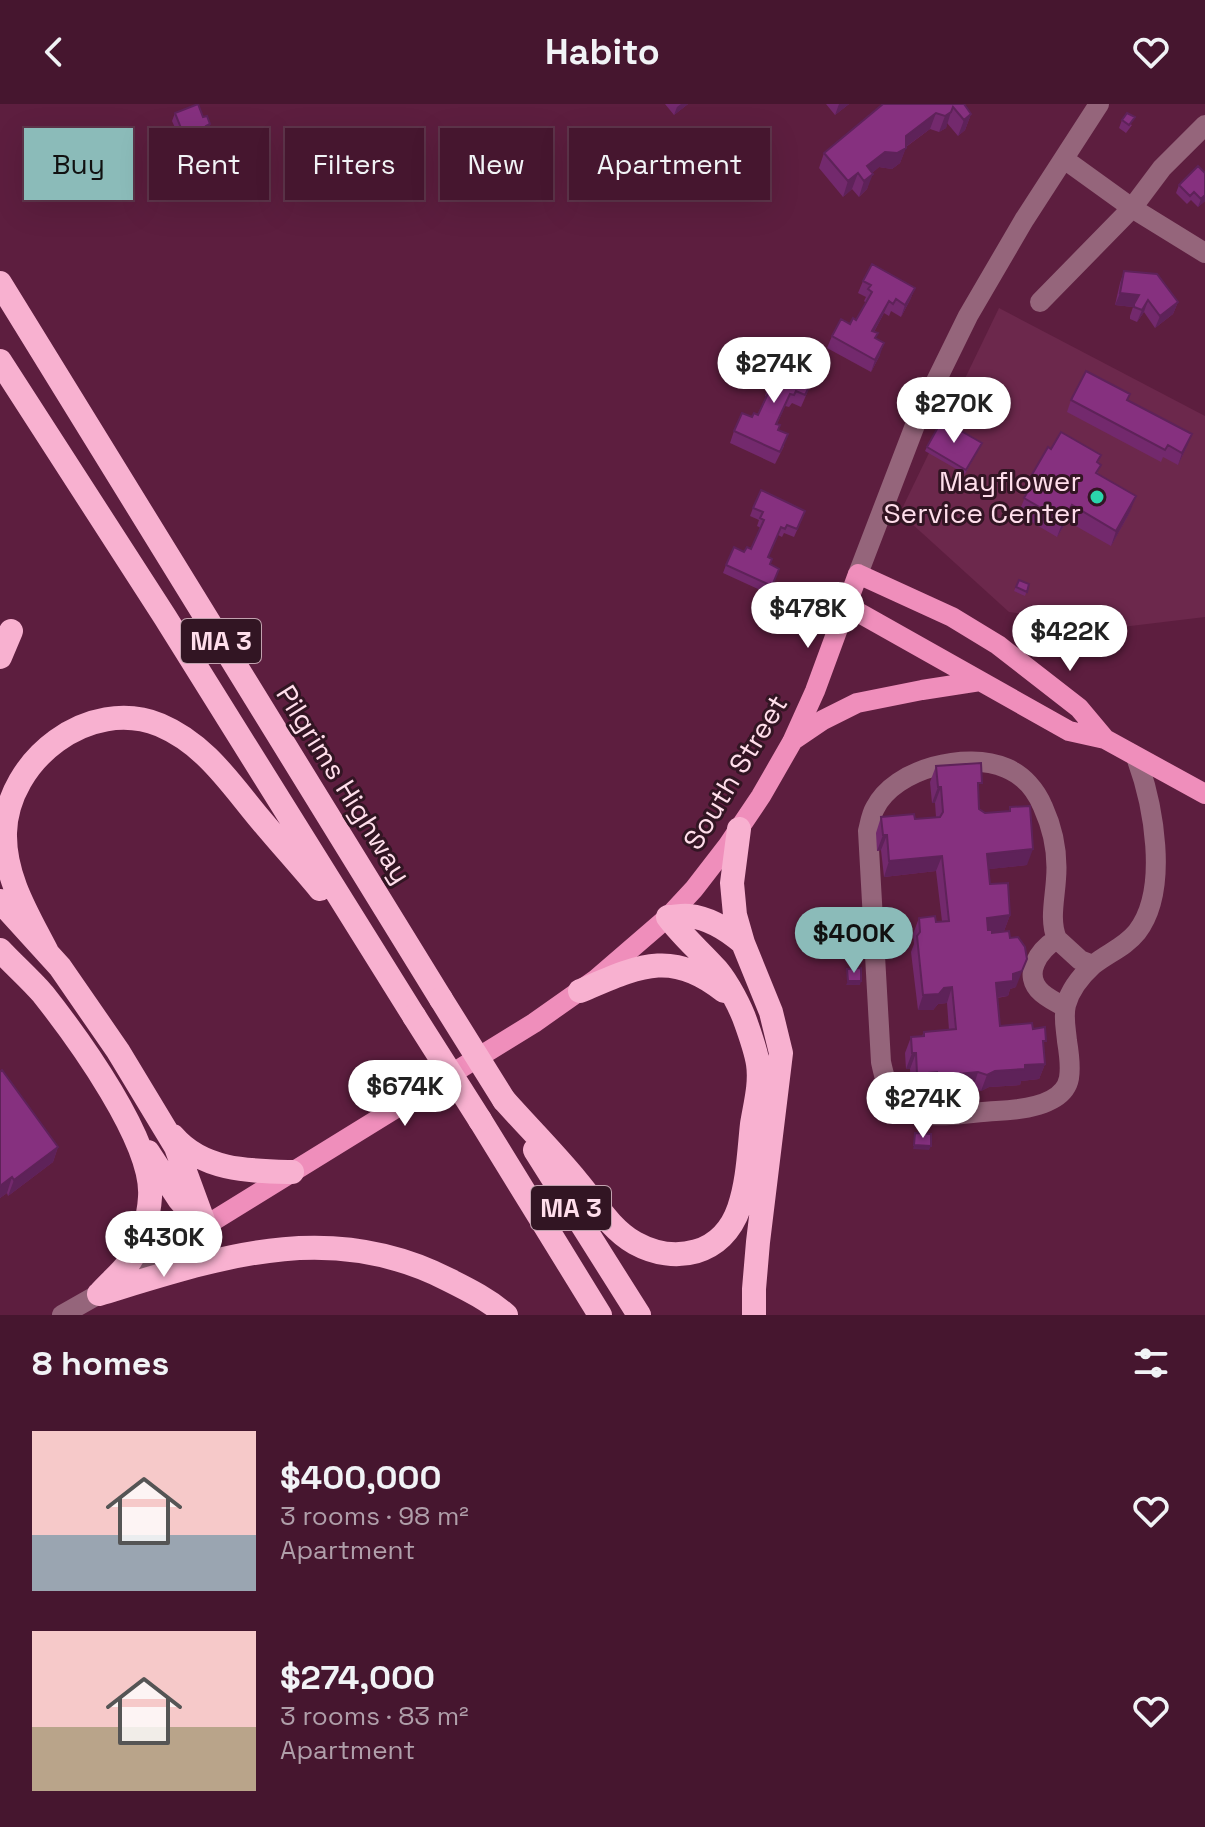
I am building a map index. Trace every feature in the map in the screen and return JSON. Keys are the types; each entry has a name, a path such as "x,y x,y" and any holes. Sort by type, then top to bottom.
{"highway":[{"name":"Pilgrims Highway","path":"0,283 639,1315"},
{"name":"MA 3","path":"0,361 165,617 600,1315"},
{"path":"0,657 11,631"},
{"path":"47,952 19,899 10,871 6,817 15,790 30,765 49,745 75,729 106,719 135,718 160,725 184,738 215,764 374,952"},
{"path":"739,829 732,894 737,925 767,999 781,1053 759,1234 754,1315"},
{"path":"0,901 47,952 118,1051 176,1147 205,1226"},
{"path":"668,917 687,915 705,921 723,928 743,943"},
{"path":"504,1100 627,1238 648,1249 683,1256 715,1242 730,1227 742,1198 757,1092 758,1063 745,1019 719,972 668,917"},
{"path":"0,950 41,992 181,1201 205,1226"},
{"path":"580,991 643,967 671,965 708,979 737,1004"},
{"path":"164,1125 189,1151 221,1165 244,1170 292,1172"},
{"path":"99,1294 130,1260 149,1209 151,1193 147,1169 132,1129"},
{"path":"99,1294 232,1256 274,1249 308,1248 399,1258 475,1293 506,1315"}],"main road":[{"name":"South Street","path":"205,1226 521,1031 580,991 668,917 706,875 739,829 792,742 809,707 858,574"},
{"path":"858,574 952,617 998,645 1079,708 1105,739"},
{"path":"847,606 1069,731 1105,739 1205,794"},
{"path":"792,742 823,720 857,703 980,681"}],"street":[{"name":"South Street","path":"858,574 917,420 968,316 1024,220 1099,104"},
{"path":"1040,302 1132,208 1162,168 1205,125"},
{"path":"1064,159 1132,208 1205,253"},
{"path":"1093,965 1080,960 1057,939 1053,927 1057,867 1051,832 1036,794 1009,769 988,763 950,763 912,775 881,798 874,808 868,831 881,1062 887,1089 893,1100 918,1113 952,1115 1019,1110 1057,1096 1066,1088 1069,1077 1065,1007 1074,986 1093,965 1117,951 1137,932 1152,898 1155,871 1152,821 1136,757"},
{"path":"1057,939 1039,955 1033,977 1042,993 1065,1007"},
{"path":"62,1315 205,1226"}],"shaded area":[{"path":"999,308 1205,416 1205,617 1114,628 1009,612 900,513"}],"building":[{"path":"198,104 203,117 207,116 210,124 207,128 181,128 175,113"},
{"path":"883,104 964,104 971,114 964,120 953,107 945,116 936,113 906,136 906,148 897,153 885,152 867,166 873,174 864,181 858,173 848,181 824,153"},
{"path":"1127,113 1135,117 1129,125 1122,120"},
{"path":"1198,166 1205,173 1205,195 1201,199 1194,192 1190,196 1179,185"},
{"path":"872,264 915,288 905,305 896,299 893,304 889,301 872,331 878,333 875,338 884,343 875,360 832,336 841,319 850,324 853,318 856,320 872,292 868,289 871,285 863,281"},
{"path":"1124,271 1157,274 1178,302 1160,316 1148,300 1142,310 1134,307 1139,295 1120,293"},
{"path":"770,357 814,377 805,395 796,391 794,395 790,394 776,424 780,425 778,430 788,434 780,452 734,431 742,413 752,417 754,413 758,415 772,385 772,378 762,374"},
{"path":"1086,371 1130,394 1127,400 1192,434 1182,453 1168,445 1165,450 1071,400"},
{"path":"942,420 982,443 966,470 927,447"},
{"path":"1061,432 1101,455 1097,462 1101,465 1096,473 1136,496 1116,531 1072,505 1063,521 1024,498 1034,481 1030,478"},
{"path":"761,490 805,511 797,529 787,525 785,529 781,527 768,557 772,559 770,564 779,569 772,586 726,565 734,547 744,552 747,547 751,549 764,520 760,518 763,512 753,508"},
{"path":"1019,580 1029,584 1027,592 1016,587"},
{"path":"981,763 979,809 985,813 1030,806 1033,849 987,854 990,884 1008,883 1010,915 987,918 988,930 992,933 1009,931 1010,938 1018,937 1025,947 1027,959 1022,971 1013,974 1013,981 996,983 1000,1026 1032,1023 1033,1029 1045,1027 1045,1064 1025,1065 1025,1069 995,1071 987,1075 978,1072 937,1076 937,1072 917,1074 911,1037 924,1036 924,1032 956,1029 952,987 944,988 939,994 923,995 917,936 920,932 919,918 935,916 936,922 949,921 942,856 889,861 887,835 883,835 881,817 914,814 915,819 940,817 943,812 936,766"},
{"path":"861,968 861,981 848,981 847,969"},
{"path":"2,1070 58,1147 14,1180 12,1177 0,1186 0,1072"},
{"path":"915,1133 931,1134 931,1146 914,1145"}],"place":[{"name":"Mayflower Service Center","path":"1097,497"}]}
